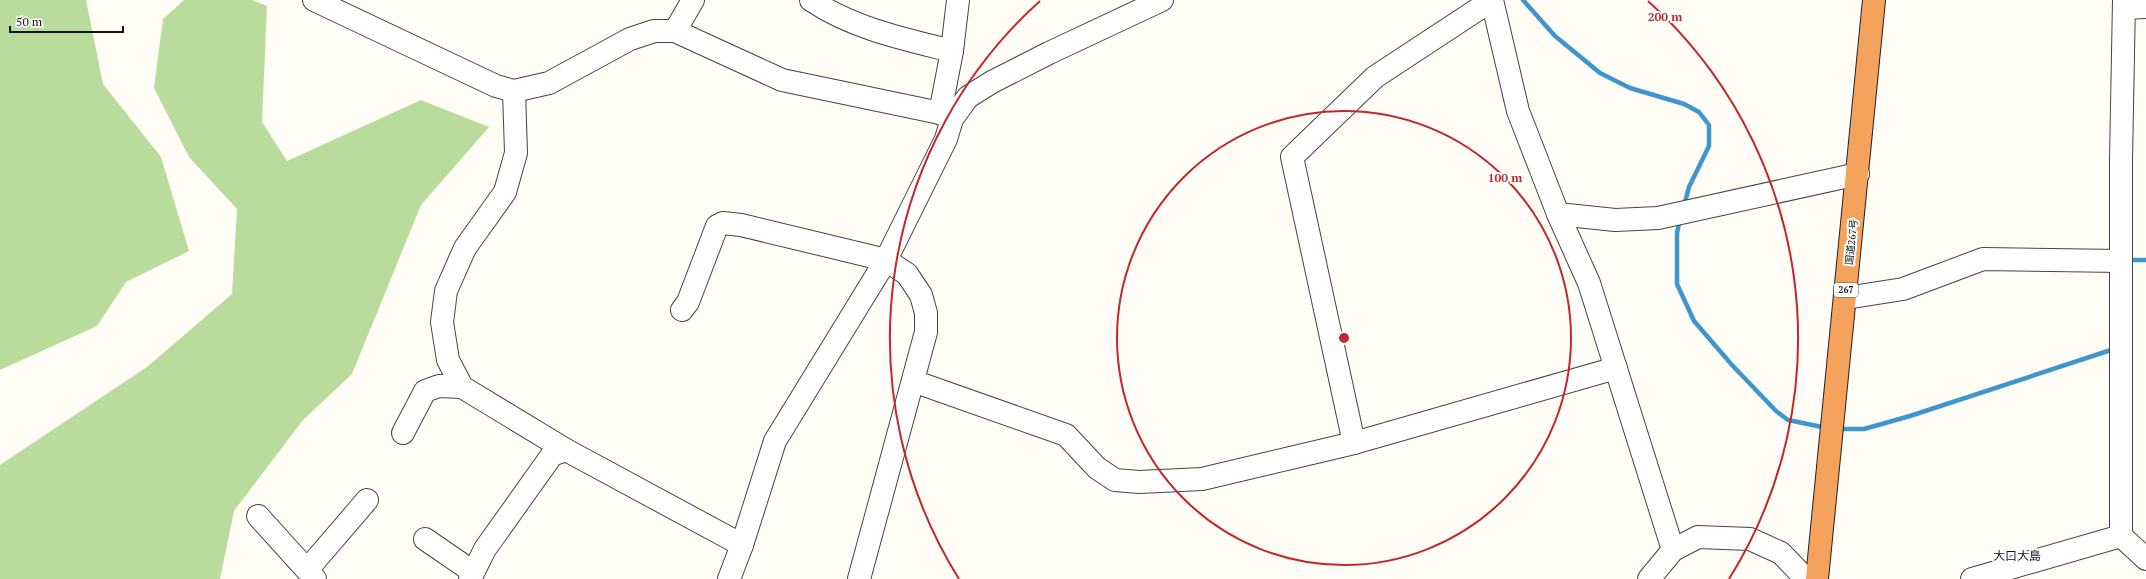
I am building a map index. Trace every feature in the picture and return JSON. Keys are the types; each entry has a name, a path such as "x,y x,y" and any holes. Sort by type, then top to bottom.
{"highway":[{"name":"国道267号","path":"1817,579 1846,298 1874,0"}],"street":[{"path":"314,0 496,86 514,91 549,83 630,39 654,31 675,31 782,80 946,116"},
{"path":"675,31 693,0"},
{"path":"811,0 837,16 900,38 952,51"},
{"path":"729,579 742,545 775,441 886,260 946,139 946,116 958,0"},
{"path":"946,116 968,97 992,82 1049,53 1162,0"},
{"path":"1354,443 1292,157 1375,77 1492,0 1518,111 1558,214 1589,283 1673,550"},
{"path":"2146,7 2124,4 2121,261 2121,536 2146,559"},
{"path":"462,387 448,360 442,322 446,290 465,248 505,192 516,153 514,91"},
{"path":"1558,214 1615,220 1658,218 1858,174"},
{"path":"682,310 688,302 717,226 723,223 740,225 886,260 907,274 921,295 926,313 926,332 859,579"},
{"path":"1846,298 1903,288 1983,259 2121,261"},
{"path":"913,381 1066,435 1097,468 1115,480 1139,482 1202,479 1354,443 1616,368"},
{"path":"402,433 425,391 439,386 462,387 566,450 742,545"},
{"path":"425,539 472,576 485,549 552,455 566,450"},
{"path":"258,516 311,574 367,500"},
{"path":"1972,579 2121,536"},
{"path":"1649,579 1673,550 1698,537 1750,539 1781,553 1806,579"}],"green space":[{"path":"0,0 86,0 103,84 161,157 189,251 126,282 97,326 0,370"},
{"path":"184,0 252,0 267,6 262,122 287,161 421,100 489,127 421,205 352,374 303,420 234,511 220,579 0,579 0,465 147,367 232,294 237,209 189,157 154,88 163,19"}],"waterway":[{"path":"1523,0 1555,36 1600,73 1630,88 1684,104 1699,112 1709,125 1709,146 1689,187 1684,206"},
{"path":"1680,219 1677,233 1677,284 1694,321 1732,365 1776,411 1788,420 1827,428"},
{"path":"2128,260 2146,260"},
{"path":"1838,429 1864,429 1910,416 2114,349"}],"district":[{"name":"大口大島","path":"2017,556"}]}
